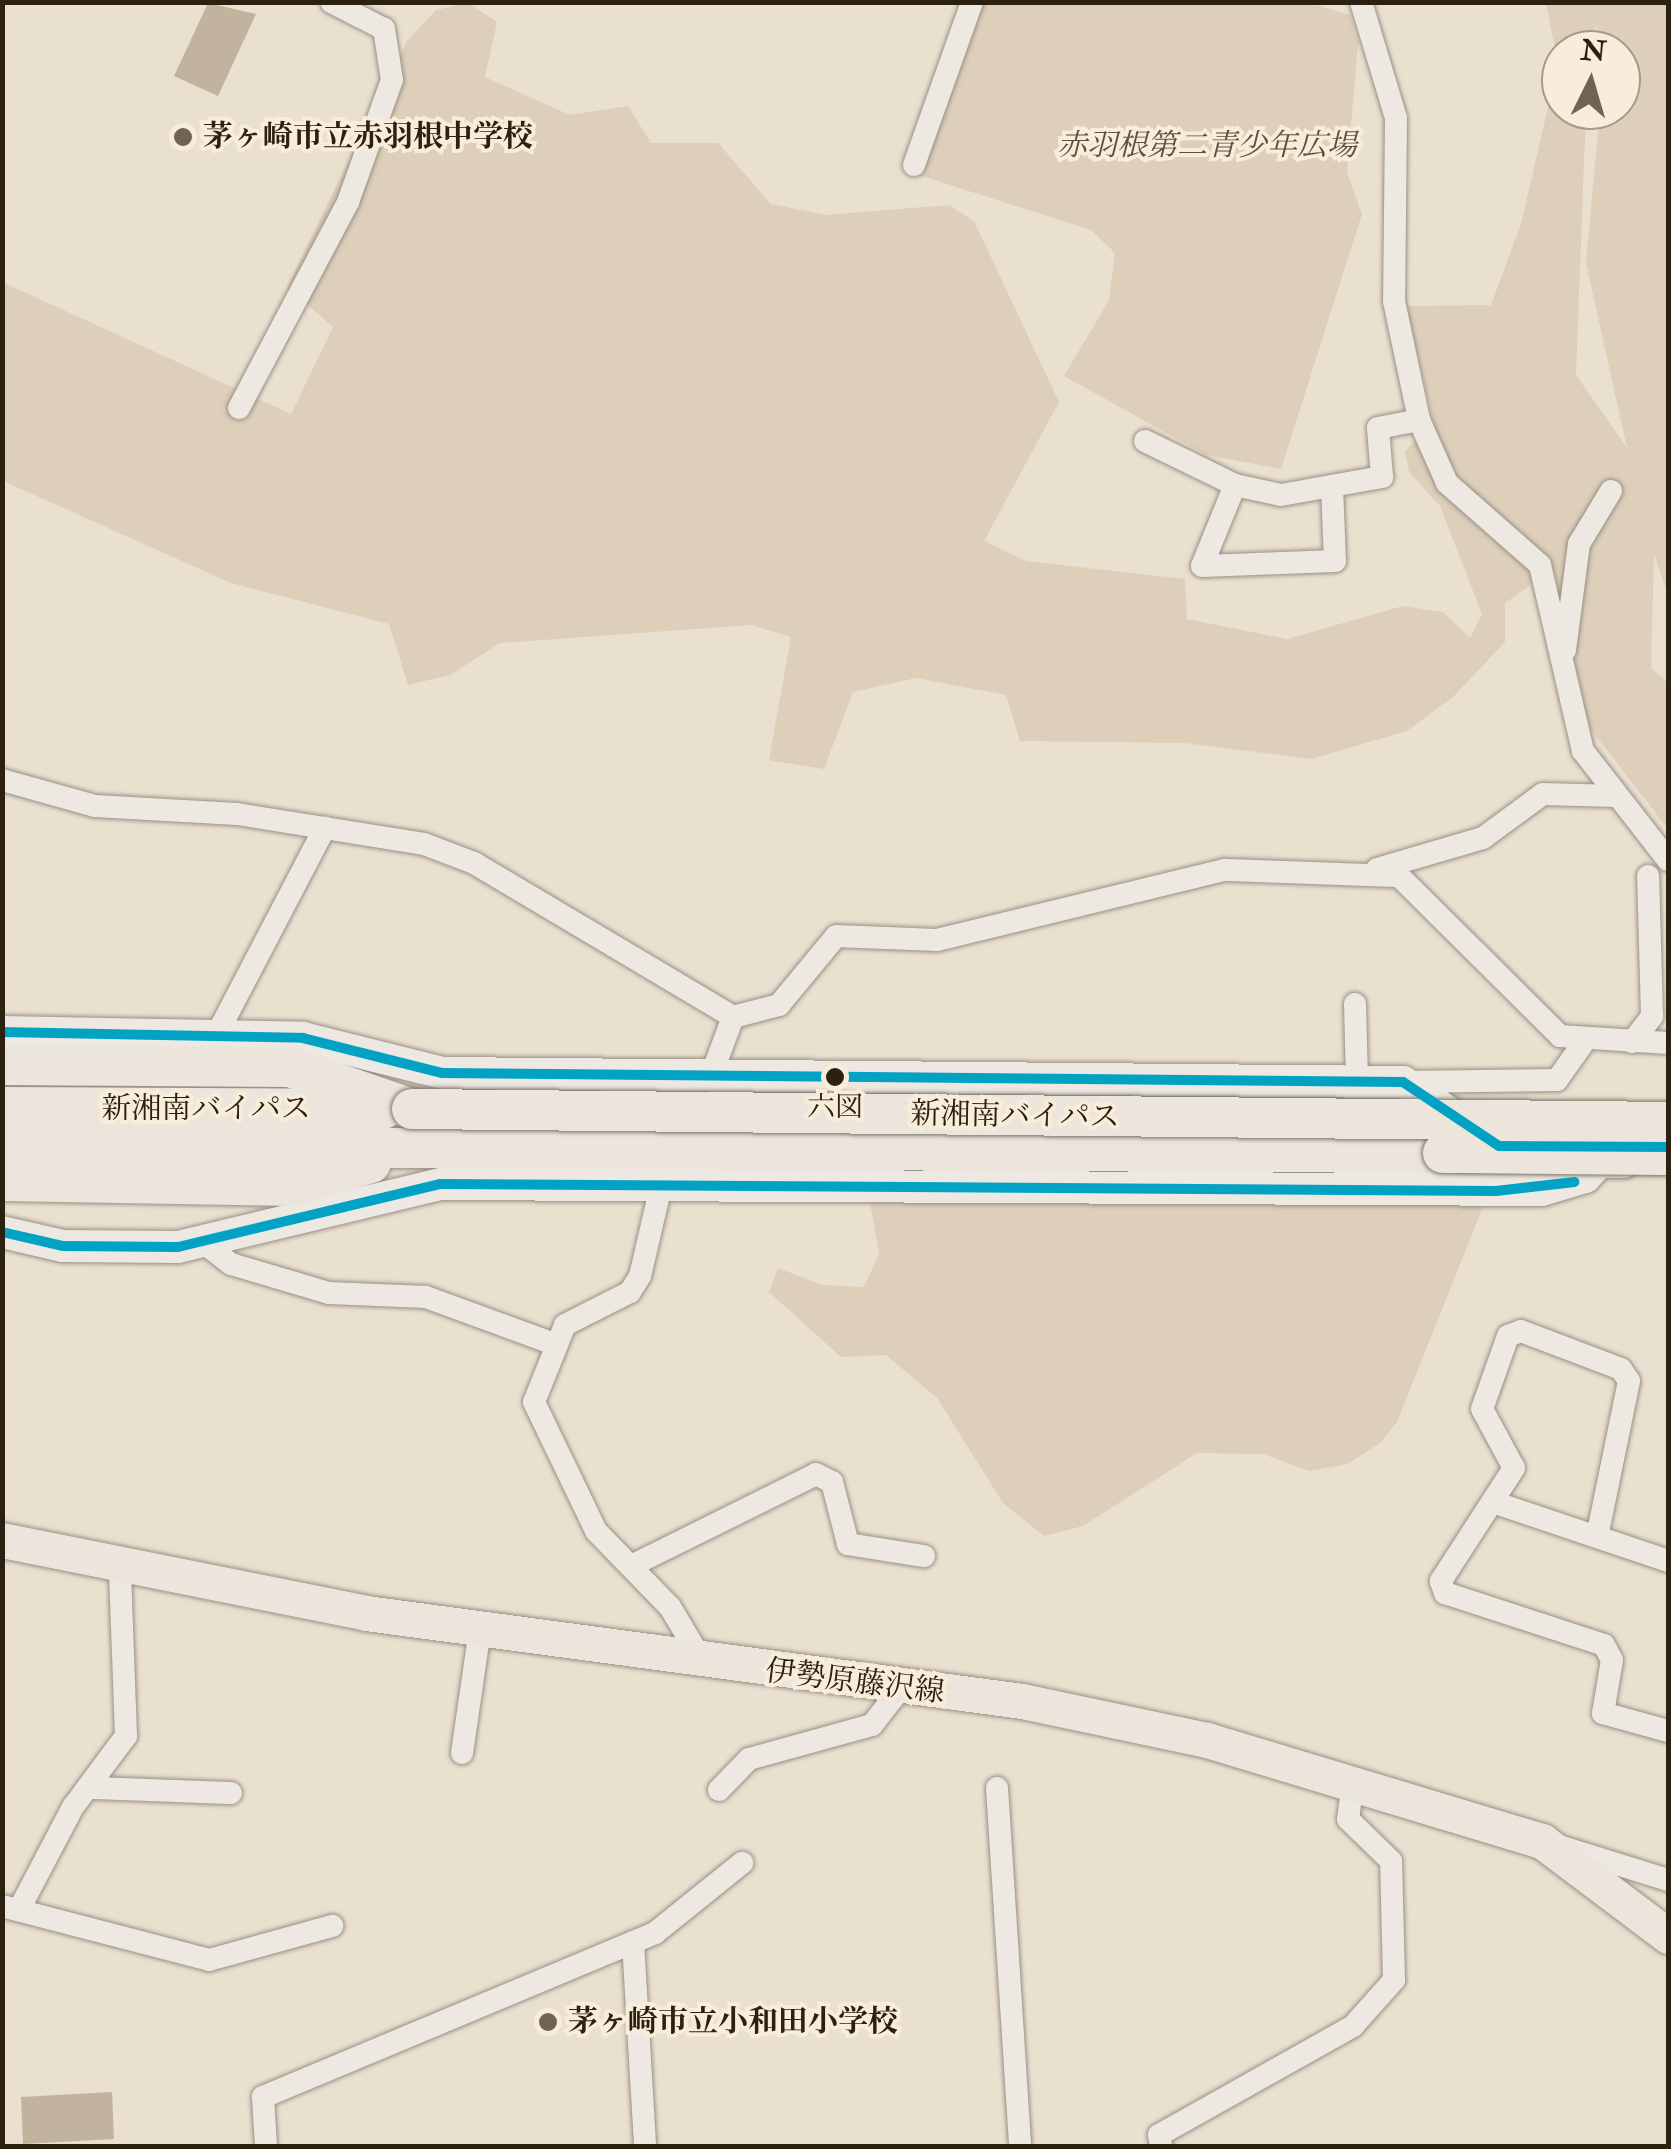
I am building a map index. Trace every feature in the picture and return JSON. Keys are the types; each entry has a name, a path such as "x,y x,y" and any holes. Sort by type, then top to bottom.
{"highway":[{"path":"2,1066 290,1067 412,1109"},
{"name":"新湘南バイパス","path":"2,1107 1668,1122"},
{"name":"新湘南バイパス","path":"2,1146 1668,1151"},
{"path":"2,1182 294,1186 414,1150"}],"main road":[{"name":"伊勢原藤沢線","path":"2,1540 120,1570 480,1630 1124,1721 1542,1841 1668,1936"}],"street":[{"path":"239,408 348,202 392,80 384,29 332,2"},
{"path":"914,164 972,2"},
{"path":"1360,2 1396,118 1394,301 1419,420 1447,483 1540,565 1583,750 1668,860"},
{"path":"1145,441 1234,485 1281,495 1382,477 1378,428 1419,420"},
{"path":"1234,485 1202,566 1335,561 1332,486"},
{"path":"1564,664 1579,544 1611,491"},
{"path":"2,780 95,806 324,827 408,840 474,863 733,1017 779,1005 836,936 937,940 1224,870 1369,872 1418,886 1534,1016 1584,1042 1668,1042"},
{"path":"1369,872 1483,838 1544,794 1616,796"},
{"path":"216,1034 324,827"},
{"path":"1632,1042 1652,1016 1648,876"},
{"path":"1356,1004 1357,1080"},
{"path":"711,1076 733,1017"},
{"path":"2,1032 303,1038 420,1072 1403,1082 1557,1080 1584,1042"},
{"path":"1403,1082 1499,1146 1668,1151"},
{"path":"1471,1190 1477,1131"},
{"path":"2,1232 63,1246 204,1243 442,1184 1542,1190 1586,1177 1600,1162 1668,1162"},
{"path":"661,1186 630,1292 580,1311 552,1343 534,1402 596,1531 633,1565 700,1659"},
{"path":"204,1243 230,1264 329,1293 426,1297 552,1343"},
{"path":"1597,1537 1629,1382 1622,1368 1521,1331 1508,1336 1482,1409 1513,1453 1492,1502 1442,1581 1445,1594 1604,1645 1612,1660 1603,1712 1668,1732"},
{"path":"633,1565 816,1474 832,1482 848,1544 924,1556"},
{"path":"1492,1502 1668,1561"},
{"path":"120,1570 127,1726 120,1752 12,1905 184,1958 231,1957 332,1926"},
{"path":"462,1753 480,1630"},
{"path":"720,1790 749,1759 872,1725 901,1688"},
{"path":"1161,2146 1159,2135 1352,2026 1394,1980 1392,1861 1348,1819 1352,1785"},
{"path":"92,1788 230,1794"},
{"path":"997,1788 1020,2146"},
{"path":"1542,1841 1668,1880"},
{"path":"266,2146 263,2097 677,1921 742,1863"},
{"path":"633,1942 645,2146"}],"green space":[{"name":"赤羽根第二青少年広場","path":"1306,2 1350,15 1358,42 1347,173 1362,214 1281,469 1206,455 1064,376 1109,300 1115,253 1091,230 919,175 983,3"},
{"path":"468,3 497,22 485,77 570,115 628,106 651,143 718,143 771,204 826,215 949,205 974,221 1059,402 984,541 1026,561 1185,579 1187,619 1287,639 1403,606 1443,612 1470,638 1482,614 1440,506 1409,472 1405,451 1434,423 1406,306 1491,305 1521,224 1543,130 1585,130 1576,375 1627,448 1586,263 1598,130 1641,130 1641,30 1597,30 1596,24 1595,30 1551,30 1546,3 1668,3 1668,595 1654,554 1651,668 1668,683 1668,829 1589,727 1553,569 1505,603 1505,642 1454,696 1407,731 1311,759 1184,743 1020,741 1006,695 916,678 853,692 824,769 769,760 791,637 751,625 500,643 450,675 408,685 389,624 231,583 3,481 2,282 291,414 333,327 287,287 407,41 436,10"},
{"path":"869,1197 1469,1200 1483,1207 1397,1422 1380,1443 1348,1464 1309,1471 1263,1454 1197,1453 1083,1526 1044,1536 1003,1503 937,1398 886,1355 841,1357 769,1292 778,1268 822,1285 864,1287 879,1254"}],"shaded area":[{"path":"208,3 256,14 218,96 174,76"},
{"path":"112,2092 114,2139 23,2144 21,2097"}],"transit line":[{"path":"2,1032 303,1038 442,1073 1403,1082 1499,1146 1668,1147"},
{"path":"2,1232 63,1246 178,1247 441,1184 1496,1191 1574,1182"}],"place":[{"name":"茅ヶ崎市立赤羽根中学校","path":"183,137"},
{"name":"六図","path":"835,1077"},
{"name":"茅ヶ崎市立小和田小学校","path":"548,2022"}]}
